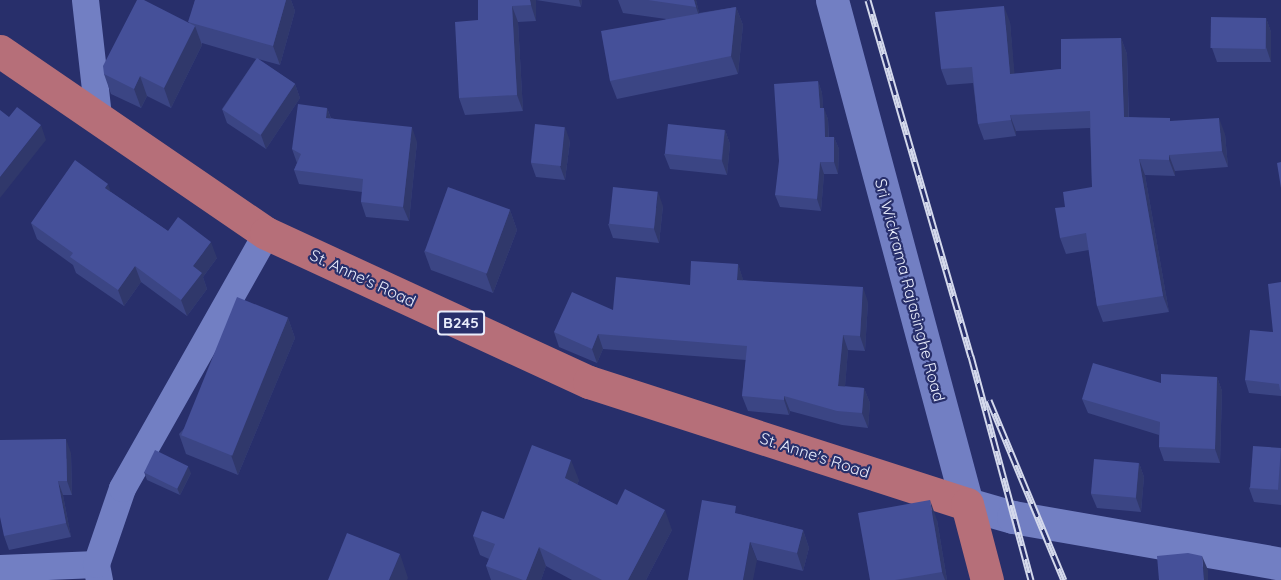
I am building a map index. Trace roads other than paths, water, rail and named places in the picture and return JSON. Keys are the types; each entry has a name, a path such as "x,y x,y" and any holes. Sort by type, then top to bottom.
{"main road":[{"name":"St. Anne's Road","path":"0,51 266,233 589,382 966,504"},
{"name":"Sri Wickrama Rajasinghe Road","path":"966,504 987,580"}],"street":[{"path":"85,0 98,116"},
{"name":"Sri Wickrama Rajasinghe Road","path":"832,0 966,504"},
{"path":"0,568 97,572 122,488 266,233"},
{"path":"966,504 1013,517 1281,564"}],"railway":[{"path":"868,0 971,356 1031,580"},
{"path":"989,400 1064,580"}]}
